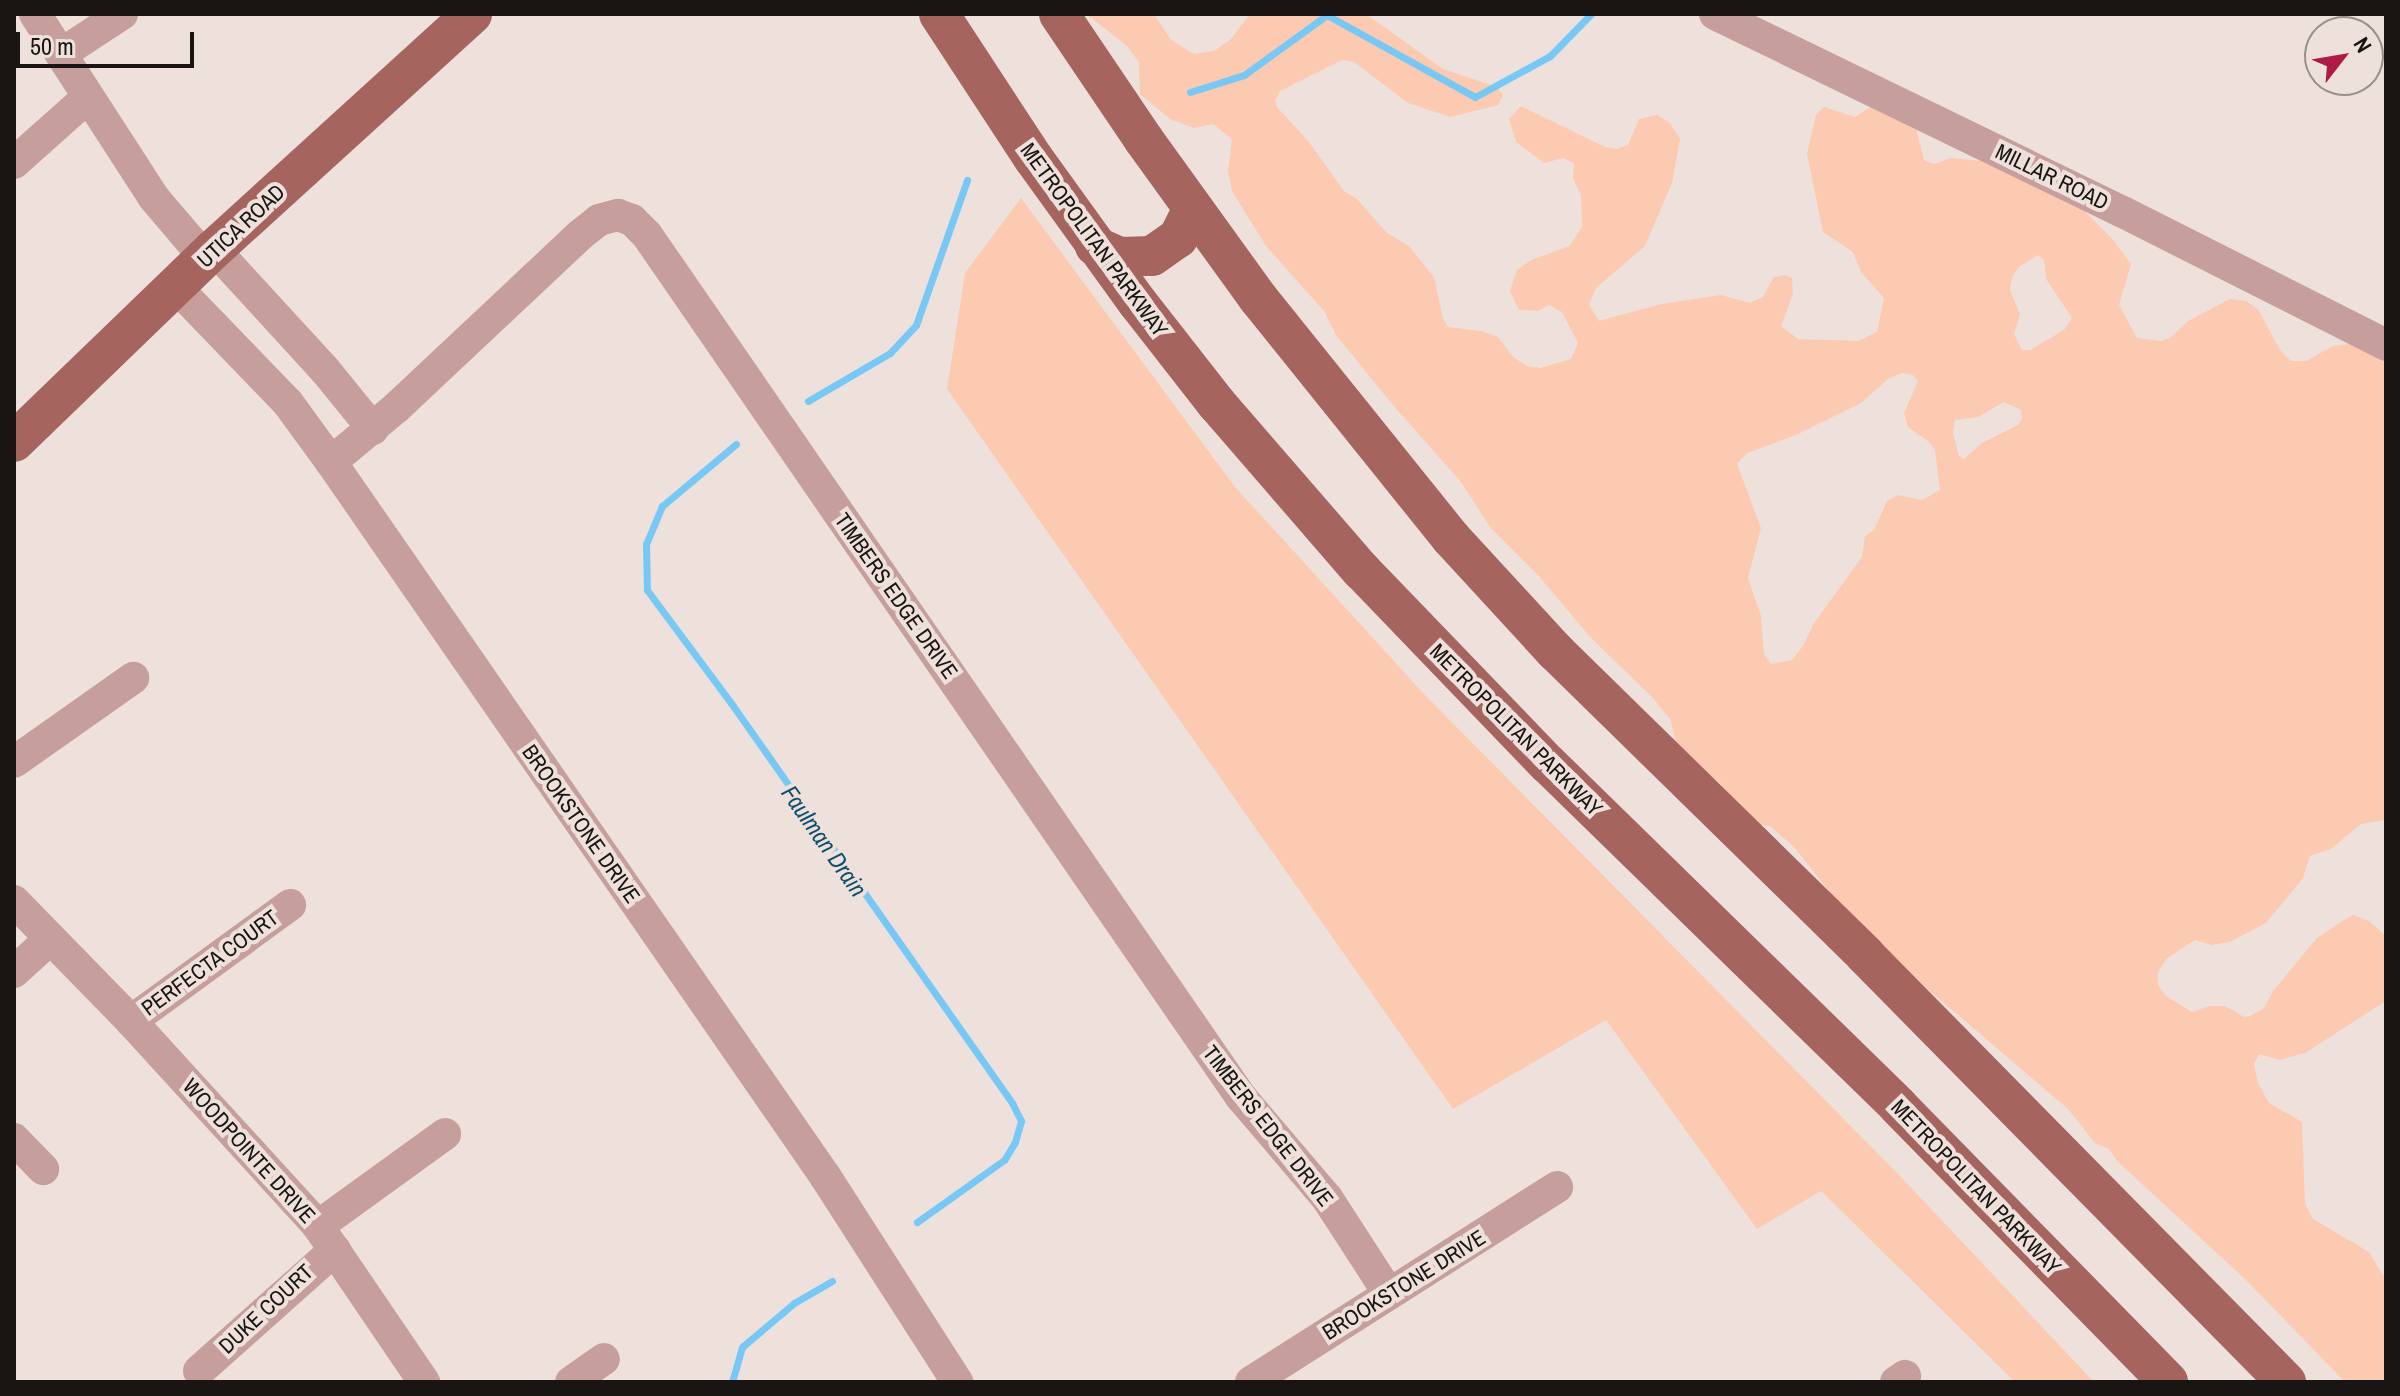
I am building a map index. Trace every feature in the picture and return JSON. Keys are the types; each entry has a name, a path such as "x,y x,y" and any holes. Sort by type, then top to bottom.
{"main road":[{"name":"UTICA ROAD","path":"14,442 210,254 472,14"},
{"name":"METROPOLITAN PARKWAY","path":"939,14 1095,246 1178,355 1273,470 1437,651 1898,1106 2168,1382"},
{"path":"1059,14 1193,209 1350,417 1451,538 1555,651 1865,955 2286,1382"},
{"path":"1095,246 1120,257 1152,256 1178,238 1193,209"}],"street":[{"path":"35,14 154,198 325,370 373,429"},
{"path":"61,54 122,14"},
{"name":"MILLAR ROAD","path":"1715,14 2137,218 2386,345"},
{"path":"14,163 88,97"},
{"name":"TIMBERS EDGE DRIVE","path":"331,462 373,429 580,235 599,220 618,215 632,220 656,248 1241,1097 1327,1198 1389,1294"},
{"name":"BROOKSTONE DRIVE","path":"176,287 288,403 331,462 825,1176 957,1382"},
{"path":"14,762 133,678"},
{"name":"WOODPOINTE DRIVE","path":"14,901 131,1021 327,1238 424,1382"},
{"name":"PERFECTA COURT","path":"131,1021 290,905"},
{"path":"14,972 50,939"},
{"name":"DUKE COURT","path":"199,1371 327,1238 445,1134"},
{"path":"14,1139 43,1169"},
{"name":"BROOKSTONE DRIVE","path":"1251,1382 1557,1187"},
{"path":"571,1382 604,1359"}],"shaded area":[{"path":"1086,14 1154,14 1171,40 1194,54 1214,51 1230,40 1250,14 1366,14 1443,69 1497,87 1503,95 1498,105 1450,117 1408,103 1354,62 1342,60 1280,91 1275,101 1344,191 1357,199 1386,232 1409,246 1434,277 1448,327 1481,331 1498,337 1513,357 1527,366 1540,368 1571,359 1578,343 1562,312 1549,305 1538,311 1519,310 1510,291 1517,270 1531,260 1570,246 1582,226 1581,196 1573,178 1574,163 1563,158 1544,163 1516,142 1509,119 1521,106 1605,147 1616,149 1628,145 1639,119 1657,115 1670,123 1680,139 1672,183 1645,246 1596,288 1589,305 1599,321 1661,304 1721,295 1750,303 1763,297 1773,278 1784,275 1792,278 1793,294 1781,326 1798,339 1858,341 1877,332 1884,298 1861,272 1853,252 1823,232 1807,154 1816,115 1824,107 1855,117 1871,107 1915,124 1924,160 1934,164 1951,158 1982,161 2075,201 2114,241 2131,264 2119,305 2137,338 2160,341 2170,338 2188,321 2230,299 2246,301 2258,309 2280,350 2291,361 2306,361 2333,346 2355,343 2370,347 2385,361 2386,820 2361,824 2331,849 2310,856 2303,878 2266,923 2230,942 2212,945 2195,940 2166,959 2158,973 2158,985 2166,996 2192,1012 2209,1006 2225,1006 2244,1017 2250,1016 2264,1008 2273,991 2317,938 2339,923 2353,915 2369,921 2386,936 2386,1001 2305,1053 2280,1060 2259,1054 2254,1064 2258,1083 2269,1103 2302,1122 2305,1204 2313,1219 2369,1252 2386,1280 2386,1382 2345,1382 2246,1280 2117,1161 2109,1149 2095,1143 2068,1109 1923,985 1841,906 1794,847 1770,826 1755,824 1734,805 1720,783 1679,753 1670,719 1490,527 1461,482 1392,404 1336,335 1324,311 1266,246 1232,191 1228,171 1232,139 1213,124 1194,128 1170,119 1140,94 1139,62 1126,45","holes":["2038,255 2044,260 2046,279 2072,318 2064,330 2030,350 2022,350 2014,334 2020,314 2010,290 2012,277 2019,267","1902,373 1913,375 1918,381 1904,413 1908,427 1935,450 1940,490 1922,500 1898,495 1887,501 1874,530 1865,536 1862,557 1814,623 1803,646 1792,660 1771,664 1764,654 1761,616 1748,578 1761,528 1737,464 1747,453 1796,435 1861,403 1888,379","2004,402 2021,410 2022,418 2018,425 1982,443 1964,459 1959,456 1953,433 1955,420 1978,417"]},
{"path":"1021,198 1235,487 1424,694 1902,1178 2094,1382 2015,1382 1821,1191 1757,1229 1606,1020 1453,1109 947,389 965,273"}],"waterway":[{"name":"Faulman Drain","path":"1190,92 1244,75 1327,15 1475,97 1550,56 1591,14"},
{"name":"Faulman Drain","path":"808,401 890,353 916,325 967,180"},
{"name":"Faulman Drain","path":"736,444 662,506 646,544 647,590 731,703 1012,1103 1021,1121 1015,1142 1004,1160 917,1222"},
{"name":"Faulman Drain","path":"732,1382 742,1347 794,1303 832,1281"}]}
